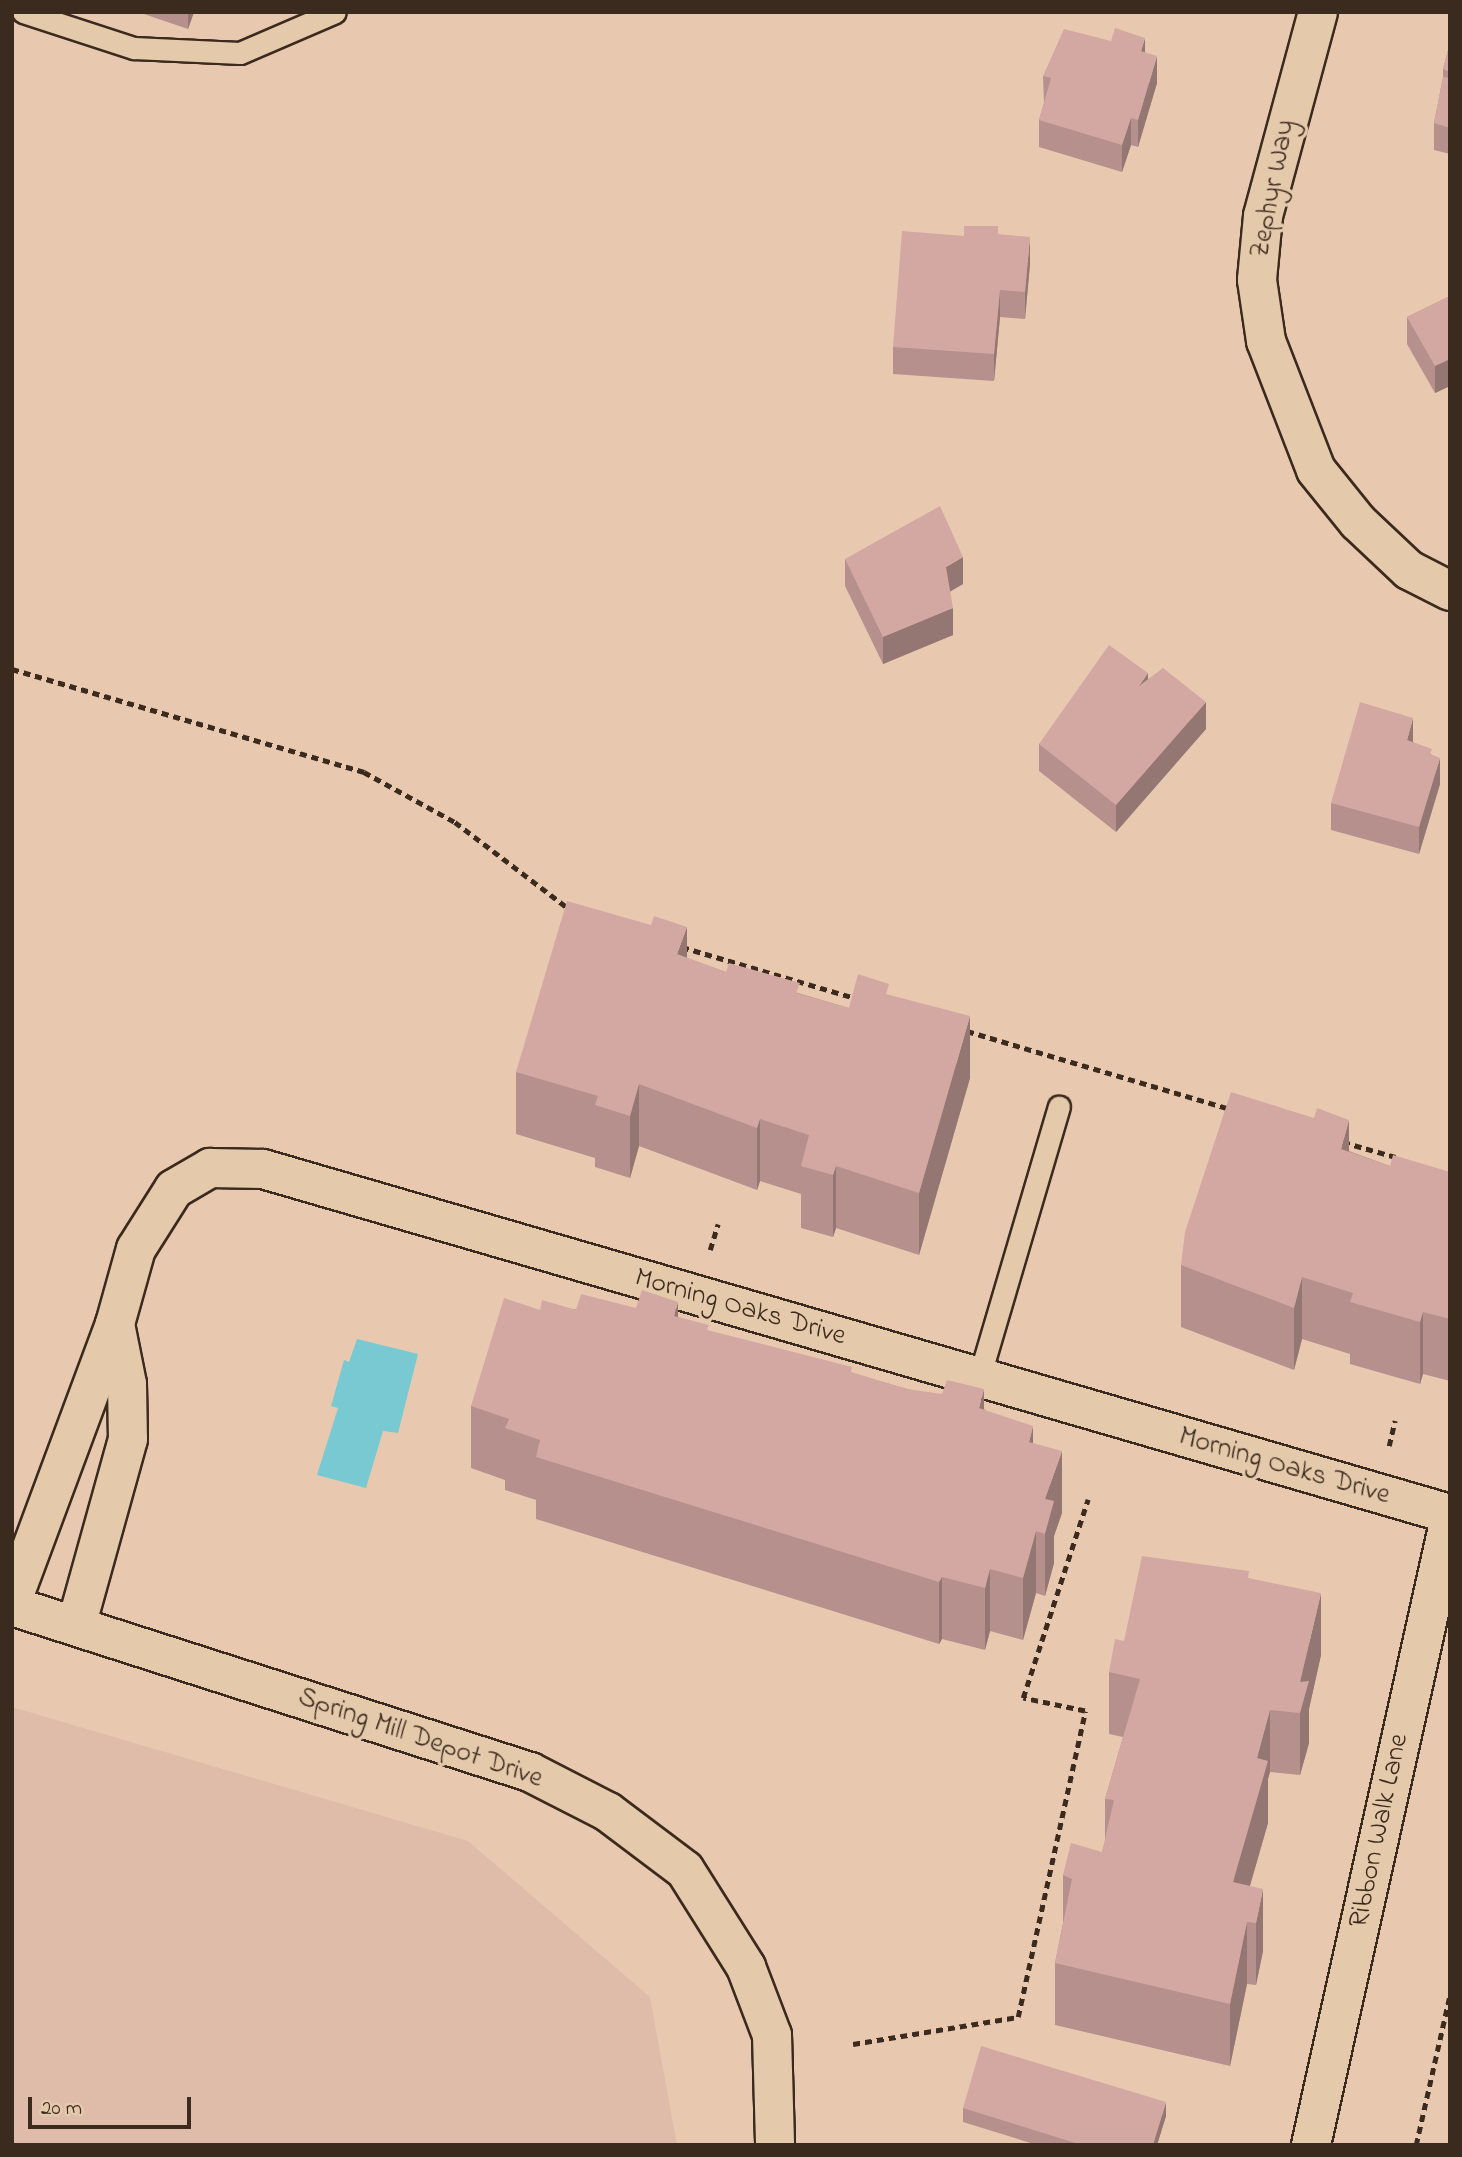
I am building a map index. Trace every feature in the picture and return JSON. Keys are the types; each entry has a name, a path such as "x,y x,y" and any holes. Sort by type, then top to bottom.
{"street":[{"name":"Zephyr Way","path":"1318,12 1263,216 1257,280 1266,341 1282,396 1317,470 1358,522 1409,570 1450,591"},
{"name":"Morning Oaks Drive","path":"12,1604 115,1324 136,1249 174,1189 210,1168 263,1169 1450,1516"},
{"name":"Morning Oaks Drive","path":"76,1626 128,1439 127,1384 115,1324"},
{"name":"Ribbon Walk Lane","path":"1311,2145 1450,1516"},
{"name":"Spring Mill Depot Drive","path":"12,1604 530,1772 608,1812 685,1870 746,1967 772,2035 775,2145"}],"lane":[{"path":"23,12 134,48 240,53 335,12"},
{"path":"979,1378 1059,1107"}],"path":[{"path":"12,669 364,772 455,822 581,917"},
{"path":"674,944 862,1000"},
{"path":"955,1027 1236,1110"},
{"path":"1329,1138 1410,1161"},
{"path":"853,2044 1018,2017 1085,1711 1023,1698 1088,1499"},
{"path":"1416,2145 1450,1994"}],"shaded area":[{"path":"12,1707 468,1841 650,1997 677,2145 12,2145"}],"water":[{"path":"357,1339 418,1354 398,1433 383,1431 366,1488 317,1475 338,1408 331,1406 344,1360 349,1362"}],"building":[{"path":"1115,28 1145,38 1141,51 1157,56 1138,120 1131,118 1122,145 1039,120 1051,78 1043,76 1064,29 1111,41"},
{"path":"1450,43 1450,72 1443,69"},
{"path":"1443,77 1450,78 1450,128 1434,123"},
{"path":"964,226 998,226 998,234 1030,237 1025,292 1000,290 994,354 893,347 902,231 964,236"},
{"path":"1450,296 1450,359 1435,366 1407,317"},
{"path":"940,506 963,557 946,567 953,608 883,637 845,559"},
{"path":"1109,645 1148,673 1139,686 1163,668 1206,702 1116,805 1039,744"},
{"path":"1360,702 1413,718 1407,740 1432,749 1430,754 1440,758 1419,827 1331,803"},
{"path":"567,901 651,925 654,916 687,927 677,954 726,972 729,963 800,983 796,993 849,1008 858,974 889,984 886,994 970,1016 919,1193 836,1166 833,1175 801,1166 809,1135 760,1119 757,1128 639,1084 630,1116 595,1105 598,1096 516,1072"},
{"path":"1231,1092 1314,1118 1317,1108 1349,1120 1341,1149 1390,1166 1393,1155 1450,1172 1450,1319 1423,1312 1420,1322 1350,1302 1353,1293 1302,1277 1294,1308 1181,1265 1185,1232"},
{"path":"642,1290 678,1302 674,1316 709,1325 707,1330 852,1367 851,1372 907,1389 942,1394 947,1380 984,1389 979,1408 1033,1426 1029,1442 1062,1451 1045,1499 1054,1501 1045,1534 1036,1531 1023,1578 990,1569 985,1588 942,1577 939,1582 536,1457 540,1440 505,1428 509,1419 471,1406 504,1298 540,1310 542,1300 576,1310 581,1294 636,1308"},
{"path":"1142,1556 1249,1571 1248,1578 1321,1593 1300,1682 1309,1681 1300,1713 1270,1710 1257,1758 1268,1761 1233,1882 1263,1889 1256,1923 1247,1922 1230,2004 1055,1963 1072,1879 1063,1875 1071,1843 1102,1852 1114,1800 1105,1799 1140,1679 1109,1672 1115,1639 1124,1641"},
{"path":"981,2046 1166,2102 1153,2145 1082,2145 963,2108"}]}
